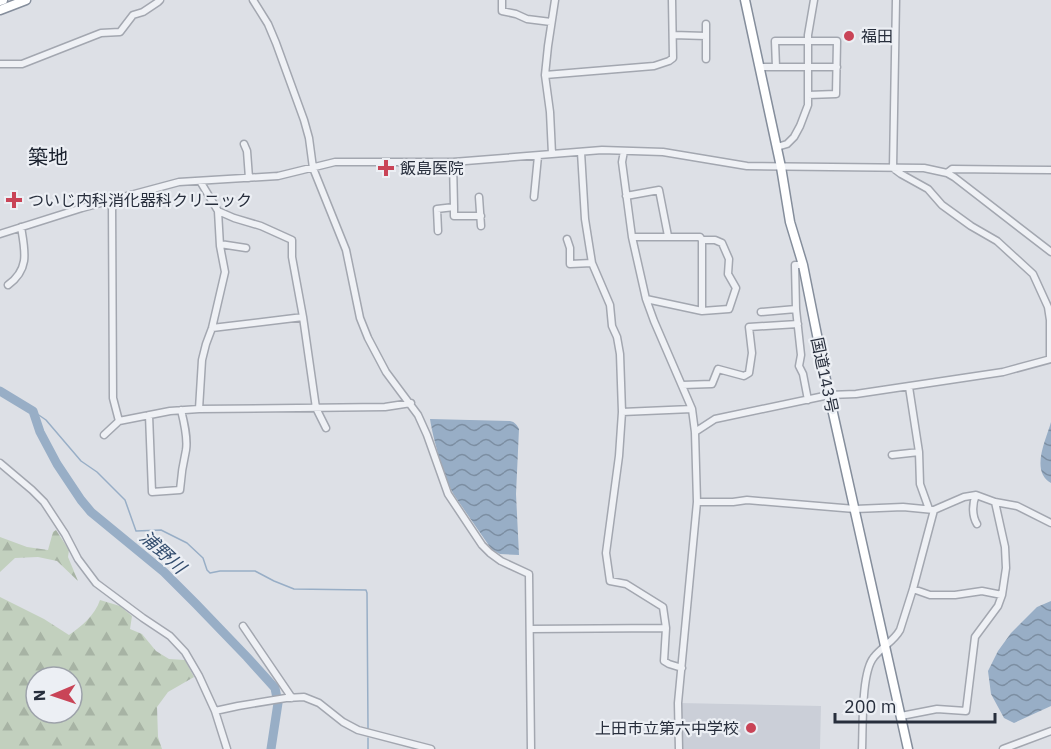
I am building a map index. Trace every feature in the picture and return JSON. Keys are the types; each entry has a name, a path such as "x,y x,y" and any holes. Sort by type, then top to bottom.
{"highway":[{"path":"0,10 26,0"},
{"name":"国道143号","path":"745,0 777,147 790,222 803,265 829,395 908,749"}],"street":[{"path":"0,64 22,64 101,33 120,32 133,15 143,12 160,0"},
{"path":"253,0 268,24 304,120 314,168 346,250 360,318 368,338 386,372 418,415 428,435 448,494 482,545 501,561 529,574 531,749"},
{"path":"502,0 502,11 526,19 551,22"},
{"path":"552,154 545,75 555,0"},
{"path":"545,75 654,66 669,61 673,58 672,0"},
{"path":"777,147 787,144 794,137 808,105 808,40 814,0"},
{"path":"893,168 896,0"},
{"path":"706,24 706,59"},
{"path":"673,35 706,36"},
{"path":"776,67 775,41 837,41 836,94 808,95"},
{"path":"759,68 837,67"},
{"path":"244,144 247,151 249,178"},
{"path":"0,234 179,182 278,176 335,162 453,162 602,150 656,151 747,166 924,168 946,172 1051,252"},
{"path":"624,151 622,162 632,237 646,299 692,409 695,432 696,502 678,703 679,749"},
{"path":"581,152 585,219 592,263 610,306 612,326 620,354 622,412 619,456 606,553 610,581 627,585 663,607 666,628 664,661 682,668"},
{"path":"534,197 538,156"},
{"path":"453,162 454,216 480,216"},
{"path":"695,432 715,419 829,395 909,387 1003,372 1051,359 1048,307 1033,274 997,241 942,205 928,189 893,168"},
{"path":"946,172 952,169 1051,170"},
{"path":"200,181 218,212 225,272 202,360 200,408"},
{"path":"626,196 659,190 668,236"},
{"path":"479,197 481,226"},
{"path":"112,201 113,398 119,421"},
{"path":"438,231 437,209 454,207"},
{"path":"218,212 261,226 292,240 292,257 316,408 326,428"},
{"path":"8,285 22,269 26,253 21,227"},
{"path":"632,237 700,237 702,240 715,240 722,243 729,259 728,274 736,288 729,309 702,311 646,299"},
{"path":"567,239 570,248 570,264 592,263"},
{"path":"702,240 702,311"},
{"path":"220,244 246,248"},
{"path":"803,265 795,265 796,309 801,355 799,366 803,374 808,400"},
{"path":"761,312 796,309"},
{"path":"212,328 303,317"},
{"path":"682,385 712,384 718,369 744,376 749,373 752,353 748,327 798,324"},
{"path":"862,749 863,703 869,665 873,657 897,636 900,630 913,589 932,509 920,484 919,452 909,387"},
{"path":"104,435 119,421 200,408 385,407 411,403"},
{"path":"622,412 692,409"},
{"path":"149,415 153,492 180,490 186,449 185,424 181,410"},
{"path":"892,455 919,452"},
{"path":"0,463 44,502 78,559 96,583 170,636 185,652 215,711 227,749"},
{"path":"696,502 747,500 855,509 903,507 932,509 976,495 995,502 1017,506 1051,523"},
{"path":"976,495 974,518 977,524"},
{"path":"901,716 937,709 966,711 975,637 998,606 1006,568 1005,547 995,502"},
{"path":"913,589 930,595 955,595 982,591 1002,595"},
{"path":"243,626 289,698"},
{"path":"530,629 666,628"},
{"path":"215,711 289,698 304,698 315,701 358,730 432,749"},
{"path":"1003,749 1051,731"}],"shaded area":[{"name":"上田市立第六中学校","path":"680,703 821,706 820,749 682,749"}],"green space":[{"path":"56,530 69,550 68,557 78,581 57,561 38,557 15,558 0,572 0,537 27,547 48,550 53,532"},
{"path":"0,597 44,619 69,635 88,620 100,600 120,606 132,616 130,629 142,634 156,651 169,659 185,660 194,677 168,692 157,707 158,737 162,749 0,749"}],"water":[{"path":"430,419 510,421 515,423 519,429 516,494 519,555 500,554 492,550 454,495 439,458"},
{"path":"1051,422 1051,483 1041,471 1040,463"},
{"path":"1051,601 1051,706 1014,723 1004,718 991,694 988,671 998,651 1011,633 1037,607"}],"waterway":[{"name":"浦野川","path":"0,391 33,411 40,432 57,464 91,512 164,572 275,688 278,703 271,749"},
{"path":"33,411 46,420 81,461 97,472 125,500 136,531 161,530 187,543 203,558 210,573 255,571 294,589 366,590 368,728"},
{"path":"368,738 368,749"}],"place":[{"name":"福田","path":"849,36"},
{"name":"飯島医院","path":"386,168"},
{"name":"ついじ内科消化器科クリニック","path":"14,200"},
{"name":"上田市立第六中学校","path":"751,728"}],"district":[{"name":"築地","path":"48,156"}]}
